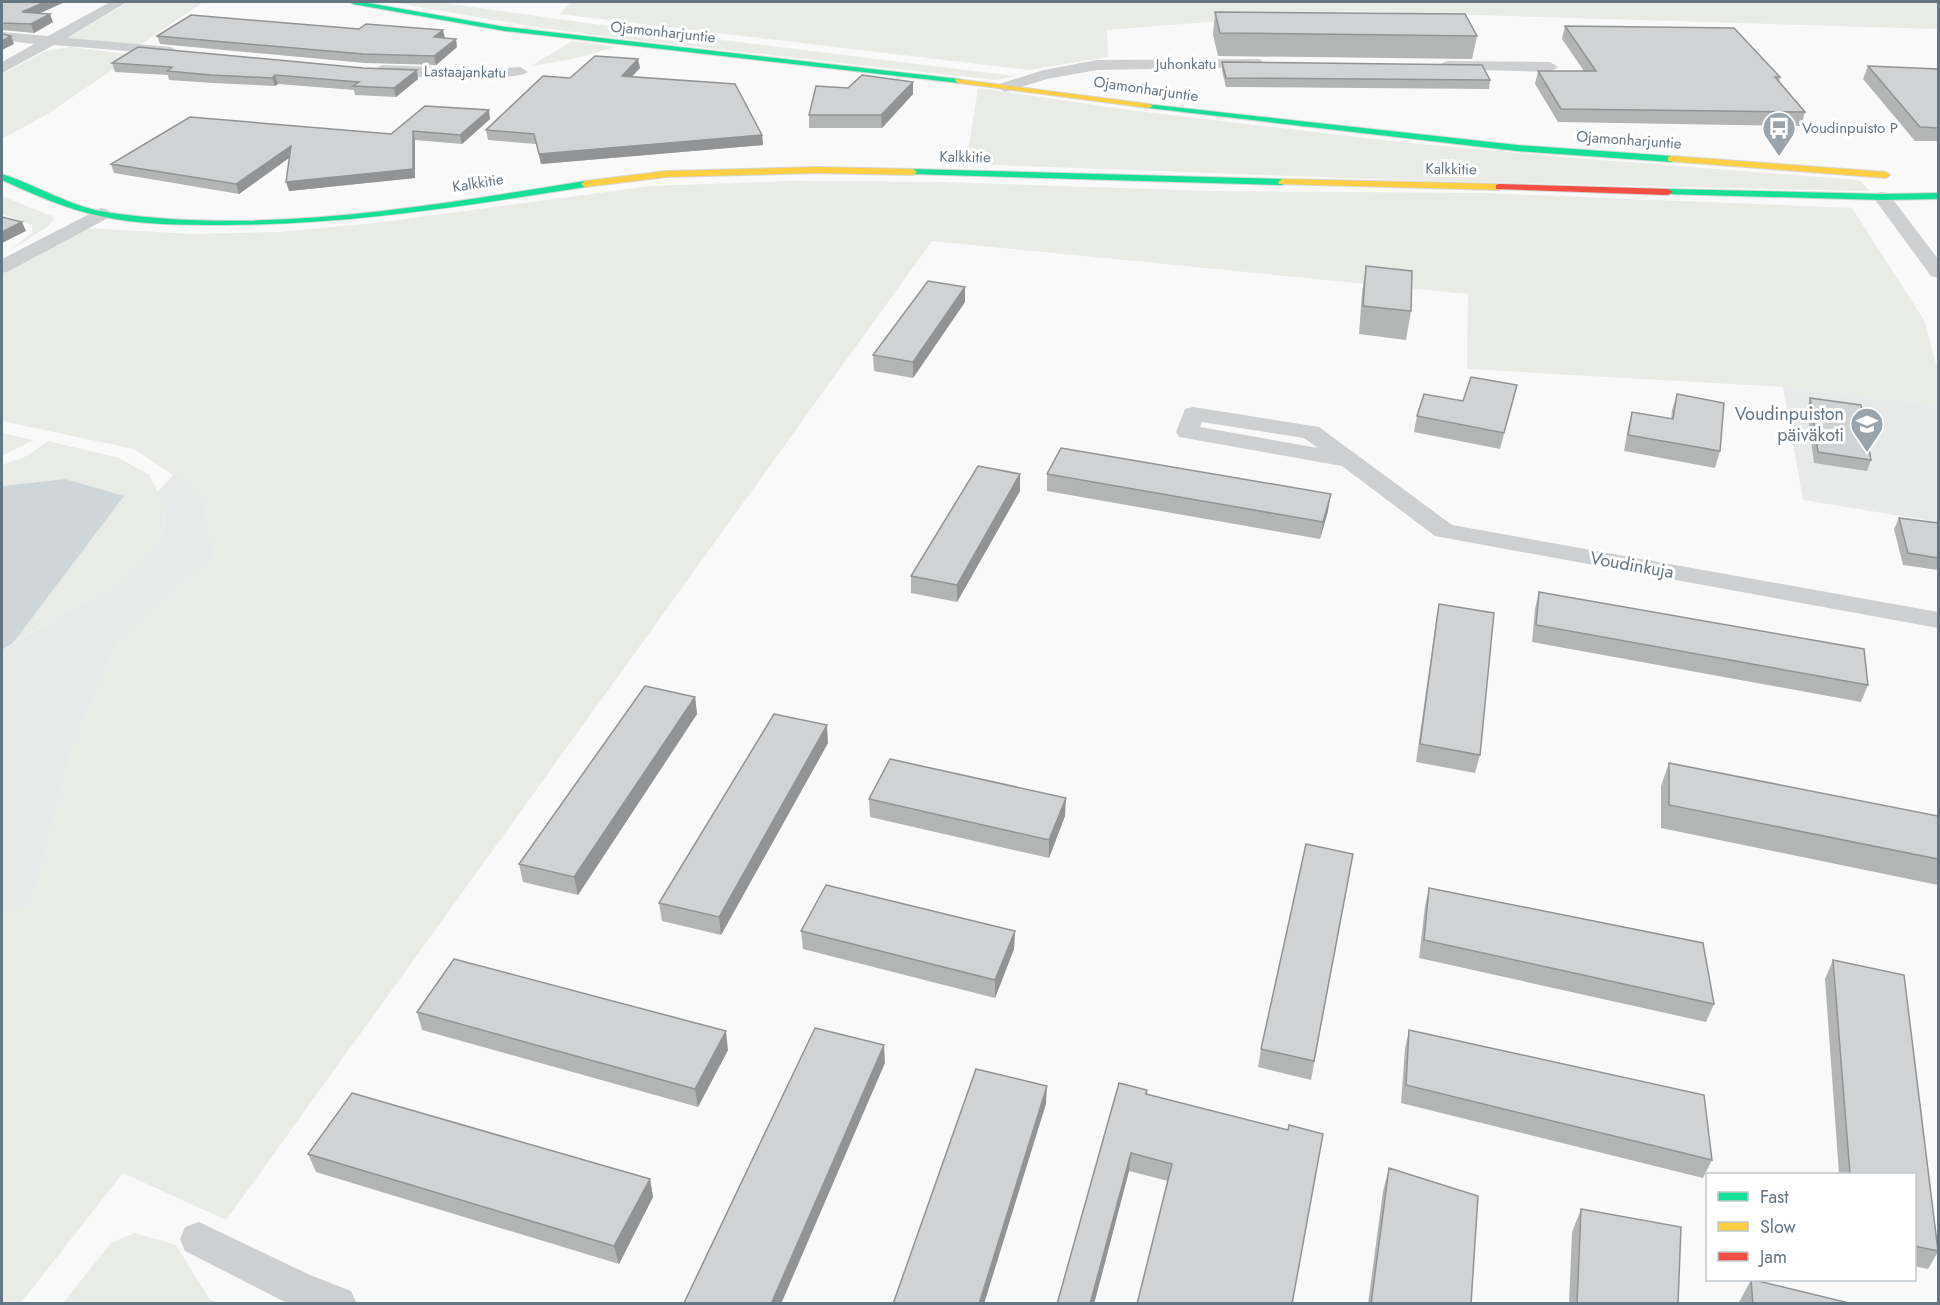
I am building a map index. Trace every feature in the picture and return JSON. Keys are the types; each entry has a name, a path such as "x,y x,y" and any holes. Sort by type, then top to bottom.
{"street":[{"path":"2,68 53,42 120,2"},
{"name":"Ojamonharjuntie","path":"353,2 505,29 1005,87 1208,114 1517,148 1900,176"},
{"path":"2,36 183,53"},
{"name":"Juhonkatu","path":"1005,87 1044,75 1097,65 1276,64"},
{"path":"1431,66 1550,67"},
{"name":"Lastaajankatu","path":"364,70 491,74 519,72"},
{"name":"Kalkkitie","path":"2,177 37,193 100,214 179,222 260,222 326,218 431,207 545,189 666,174 739,170 1295,180 1882,197 1938,196"},
{"path":"1882,197 1938,272"},
{"path":"2,267 100,214"},
{"name":"Voudinkuja","path":"1347,460 1187,432 1193,414 1311,432 1444,531 1938,620"},
{"path":"199,1239 297,1288 337,1304"}],"shaded area":[{"path":"129,2 203,2 140,45 66,39"},
{"path":"391,2 438,2 608,26 1015,76 996,80 626,39 529,26"},
{"path":"571,2 1938,2 1938,29 1347,11 1107,30 1108,57 1028,70 559,14"},
{"path":"572,41 615,47 572,59 531,66"},
{"path":"70,47 134,55 49,113 2,139 2,74 46,51"},
{"path":"978,88 1136,111 1408,143 1859,180 1870,191 1428,181 966,164"},
{"path":"791,181 942,182 1210,191 1482,193 1852,208 1924,320 1938,371 1938,405 1783,387 1467,369 1468,294 932,241 226,1220 123,1173 20,1304 2,1303 2,910 32,906 73,747 117,643 215,556 203,495 134,449 2,421 2,268 84,228 194,234 278,232 376,223 651,186"},
{"path":"2,196 55,217 47,227 8,252 32,233 32,225 2,214"},
{"name":"Voudinpuiston päiväkoti","path":"1783,387 1938,405 1938,522 1803,500"},
{"path":"2,433 33,440 2,456"},
{"path":"48,441 119,458 149,475 165,505 164,533 125,578 13,643 123,497 65,479 2,486 2,465 27,456"},
{"path":"174,474 203,495 215,556 117,643 73,747 32,906 2,910 2,650 125,578 164,533 165,505 157,492"},
{"path":"65,479 124,496 13,643 2,650 2,486"},
{"path":"135,1233 176,1245 210,1300 221,1303 63,1303 111,1243"}],"building":[{"path":"2,2 45,2 22,12 50,14 31,24 2,23"},
{"path":"1215,12 1465,14 1477,36 1220,33"},
{"path":"191,15 359,29 366,24 443,30 434,37 456,39 434,56 363,54 157,36"},
{"path":"1565,26 1734,28 1780,77 1775,77 1805,112 1561,109 1538,71 1596,71"},
{"path":"2,34 11,36 2,41"},
{"path":"138,47 363,68 417,70 394,88 353,86 359,82 275,75 272,78 211,75 167,71 172,67 112,63"},
{"path":"595,56 638,59 622,76 735,84 762,135 539,154 534,134 486,130 543,76 570,78"},
{"path":"1222,62 1482,65 1490,80 1226,78"},
{"path":"1868,66 1938,69 1938,128 1920,127"},
{"path":"862,75 913,82 881,115 809,115 816,86 848,88"},
{"path":"425,106 489,110 460,135 413,131 413,169 286,182 291,146 236,184 111,164 190,117 391,134"},
{"path":"2,217 22,222 2,232"},
{"path":"1366,266 1412,271 1411,311 1363,306"},
{"path":"928,281 965,287 913,362 873,355"},
{"path":"1471,377 1517,385 1504,433 1417,416 1424,394 1463,401"},
{"path":"1677,394 1724,403 1720,451 1628,435 1632,412 1673,419"},
{"path":"1810,398 1861,405 1871,460 1818,452"},
{"path":"1061,448 1331,494 1323,522 1047,474"},
{"path":"978,466 1020,474 957,585 911,576"},
{"path":"1899,518 1938,523 1938,558 1908,553"},
{"path":"1539,592 1864,649 1868,685 1536,625"},
{"path":"1439,604 1494,613 1480,755 1420,744"},
{"path":"645,686 695,697 574,877 519,864"},
{"path":"774,714 827,725 719,917 659,903"},
{"path":"890,759 1066,798 1049,840 869,799"},
{"path":"1669,763 1938,816 1938,859 1669,805"},
{"path":"1306,844 1353,854 1314,1061 1261,1049"},
{"path":"826,885 1015,931 995,980 801,931"},
{"path":"1429,888 1703,943 1714,1004 1424,940"},
{"path":"454,959 726,1031 695,1089 417,1012"},
{"path":"1833,960 1904,975 1938,1251 1916,1246 1916,1173 1850,1173"},
{"path":"815,1028 884,1045 771,1304 684,1303"},
{"path":"1409,1030 1704,1095 1712,1160 1406,1085"},
{"path":"976,1069 1047,1086 979,1304 893,1304"},
{"path":"1119,1083 1147,1090 1146,1094 1288,1130 1289,1125 1323,1134 1292,1304 1137,1304 1172,1164 1131,1153 1090,1304 1057,1304"},
{"path":"352,1093 650,1179 614,1246 308,1154"},
{"path":"1389,1168 1478,1196 1471,1304 1371,1304"},
{"path":"1581,1209 1681,1227 1678,1304 1577,1304"},
{"path":"1751,1281 1853,1304 1753,1304"}],"traffic: fast":[{"path":"353,2 505,29 959,81"},
{"path":"1149,106 1517,148 1671,159"},
{"path":"913,172 1282,182"},
{"path":"2,177 37,193 101,214 179,222 260,222 347,217 431,208 585,184"},
{"path":"1668,192 1882,197 1938,196"}],"traffic: slow":[{"path":"959,81 1149,106"},
{"path":"1671,159 1886,175"},
{"path":"585,184 666,174 816,170 913,172"},
{"path":"1282,182 1499,187"}],"traffic: jam":[{"path":"1499,187 1668,192"}],"place":[{"name":"Voudinpuisto P","path":"1779,157"},
{"name":"Voudinpuiston päiväkoti","path":"1867,453"}]}
